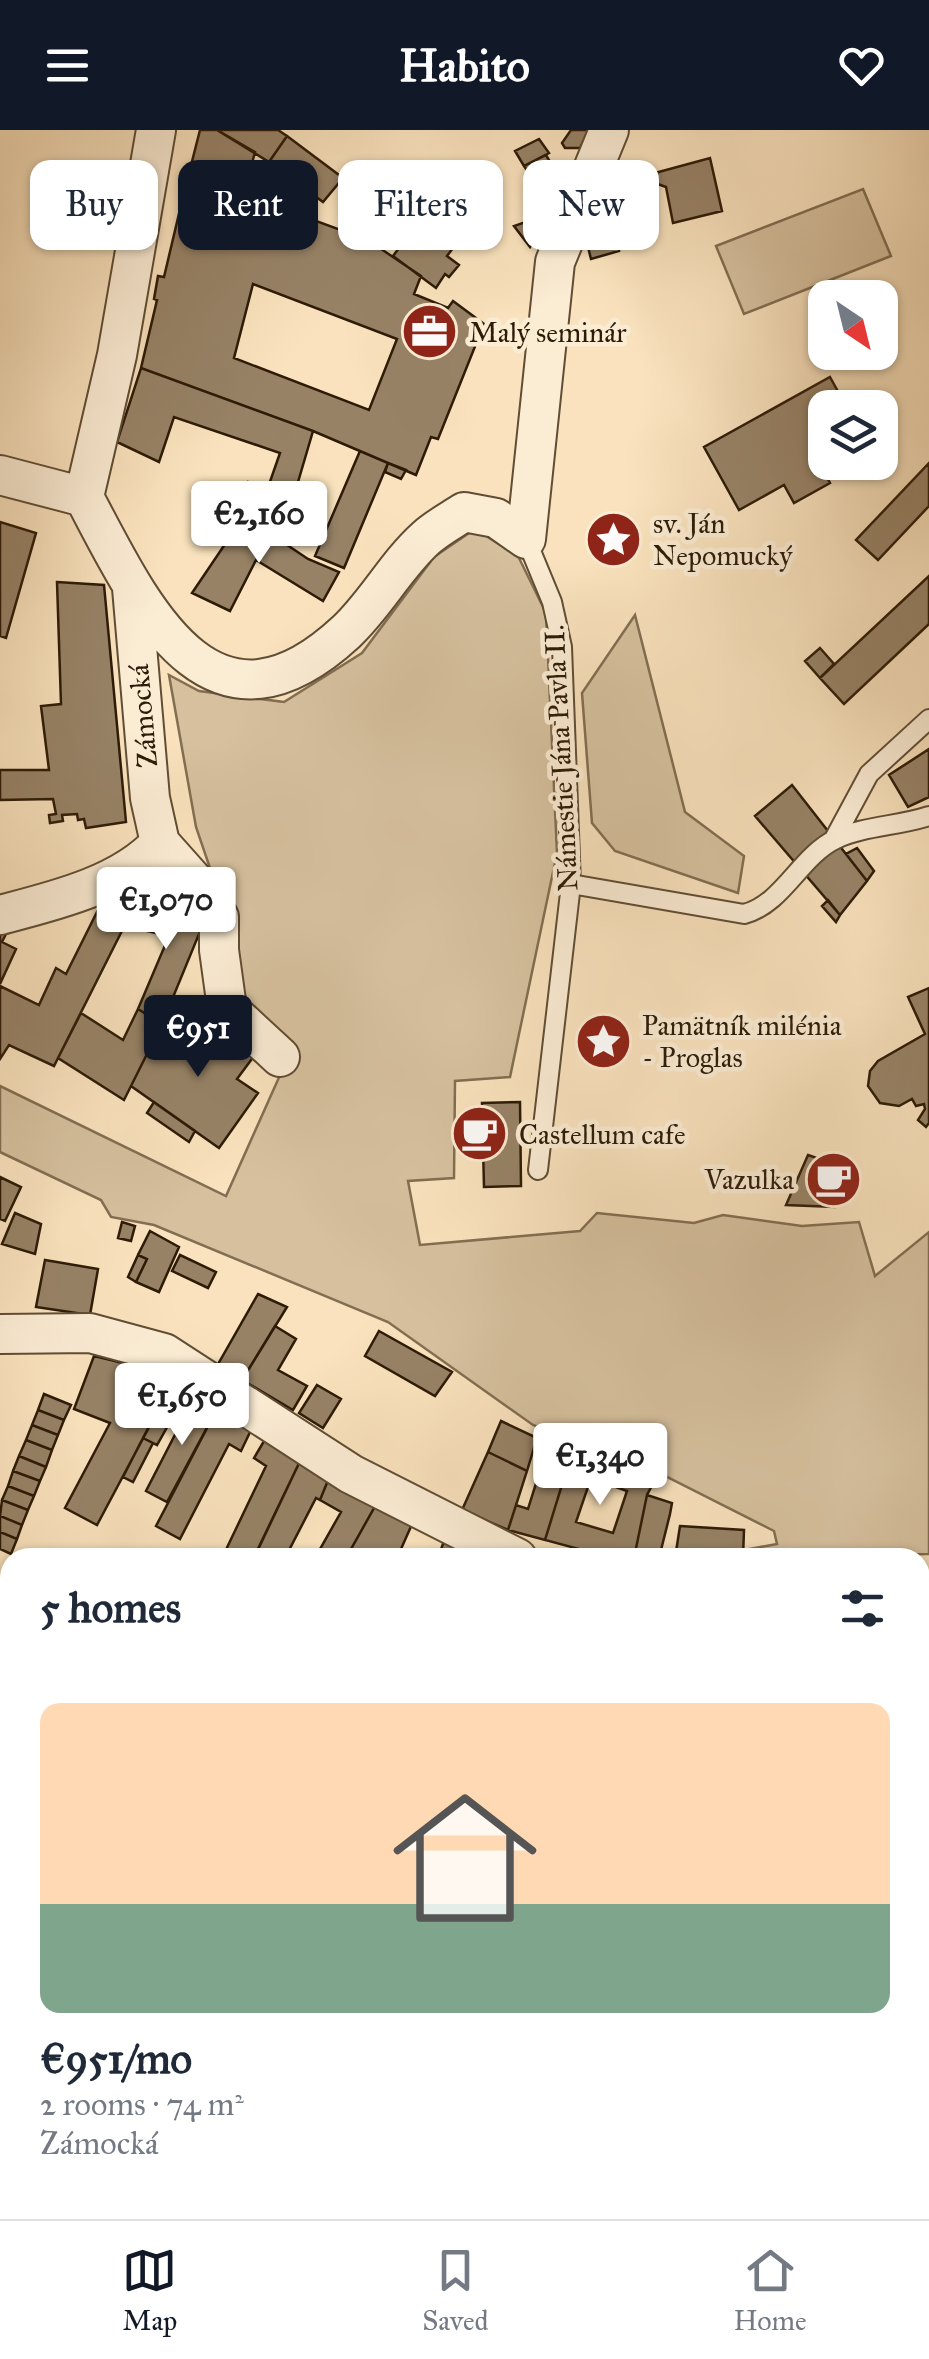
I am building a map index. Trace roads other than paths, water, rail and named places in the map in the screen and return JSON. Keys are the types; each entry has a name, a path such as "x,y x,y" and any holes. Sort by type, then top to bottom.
{"street":[{"path":"156,130 117,355 84,497 132,588 178,650 226,676 248,680 278,677 305,666 348,630 426,537 464,512 496,518 526,539 556,262 608,130"},
{"path":"0,475 84,497"},
{"name":"Zámocká","path":"132,588 150,798 160,843 220,917 219,950 227,1008 280,1057"},
{"path":"0,915 86,889 144,860 160,843"},
{"path":"0,1334 90,1333 164,1353 351,1474 497,1548"}],"lane":[{"name":"Námestie Jána Pavla II.","path":"526,539 552,602 562,647 571,884 538,1170"},
{"path":"571,884 744,914 760,910 800,868 834,840 869,774 929,718"},
{"path":"834,840 929,816"}],"place":[{"name":"Malý seminár","path":"430,332"},
{"name":"sv. Ján Nepomucký","path":"614,539"},
{"name":"Pamätník milénia - Proglas","path":"603,1041"},
{"name":"Castellum cafe","path":"480,1134"},
{"name":"Vazulka","path":"833,1179"}]}
